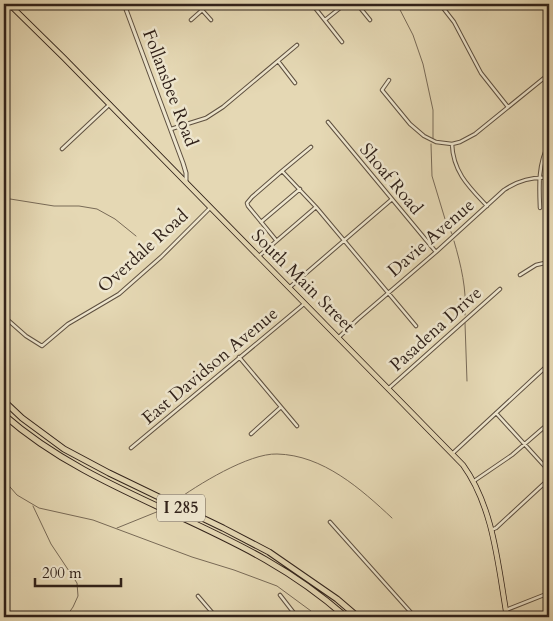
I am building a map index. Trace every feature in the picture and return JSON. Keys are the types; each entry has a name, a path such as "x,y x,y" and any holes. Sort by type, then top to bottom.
{"highway":[{"name":"I 285","path":"4,402 64,449 268,552 337,599 358,617"},
{"name":"I 285","path":"4,415 34,440 73,465 266,560 306,586 346,617"}],"main road":[{"name":"South Main Street","path":"9,4 110,104 453,453 474,481 483,500 491,530 507,617"}],"street":[{"name":"Follansbee Road","path":"124,4 186,170 186,182"},
{"path":"191,20 209,4"},
{"path":"312,4 342,42"},
{"path":"325,20 345,4"},
{"path":"358,4 370,20"},
{"path":"440,4 454,22 485,80 508,107"},
{"path":"202,10 211,20"},
{"path":"170,129 206,118 223,107 297,45"},
{"path":"277,60 296,83"},
{"path":"389,80 382,90 410,124 430,140 452,144 476,134 549,74"},
{"path":"62,149 110,104"},
{"name":"Shoaf Road","path":"328,122 436,252"},
{"path":"540,208 539,178 542,161 549,143"},
{"path":"452,144 454,163 461,177 486,206"},
{"path":"276,240 248,206 248,201 312,147"},
{"path":"282,171 300,189 416,326"},
{"name":"Davie Avenue","path":"339,337 504,190 515,183 549,178"},
{"path":"261,222 300,189"},
{"path":"290,287 392,200"},
{"name":"Overdale Road","path":"5,320 42,346 68,324 119,294 161,257 211,207"},
{"path":"259,256 316,208"},
{"path":"520,275 536,265 549,262"},
{"name":"Pasadena Drive","path":"389,388 500,289"},
{"name":"East Davidson Avenue","path":"131,448 305,303"},
{"path":"239,357 297,426"},
{"path":"453,453 549,364"},
{"path":"251,434 281,407"},
{"path":"496,413 549,471"},
{"path":"474,481 526,444 549,423"},
{"path":"491,530 496,528 549,479"},
{"path":"330,522 415,617"},
{"path":"506,610 549,593"},
{"path":"280,595 297,617"},
{"path":"198,596 216,617"}],"waterway":[{"path":"397,4 413,35 423,64 433,110 433,139"},
{"path":"431,144 432,176 445,219 452,234"},
{"path":"4,198 54,206 79,206 97,209 115,219 136,236"},
{"path":"454,241 463,278 465,315"},
{"path":"465,323 467,381"},
{"path":"174,502 209,479 238,464 265,455 277,454 310,460 325,467 354,485 392,518"},
{"path":"4,480 17,495 39,508 93,520 277,586 311,611 312,617"},
{"path":"33,506 51,544 77,583 78,596 66,617"},
{"path":"117,528 159,511"}]}
